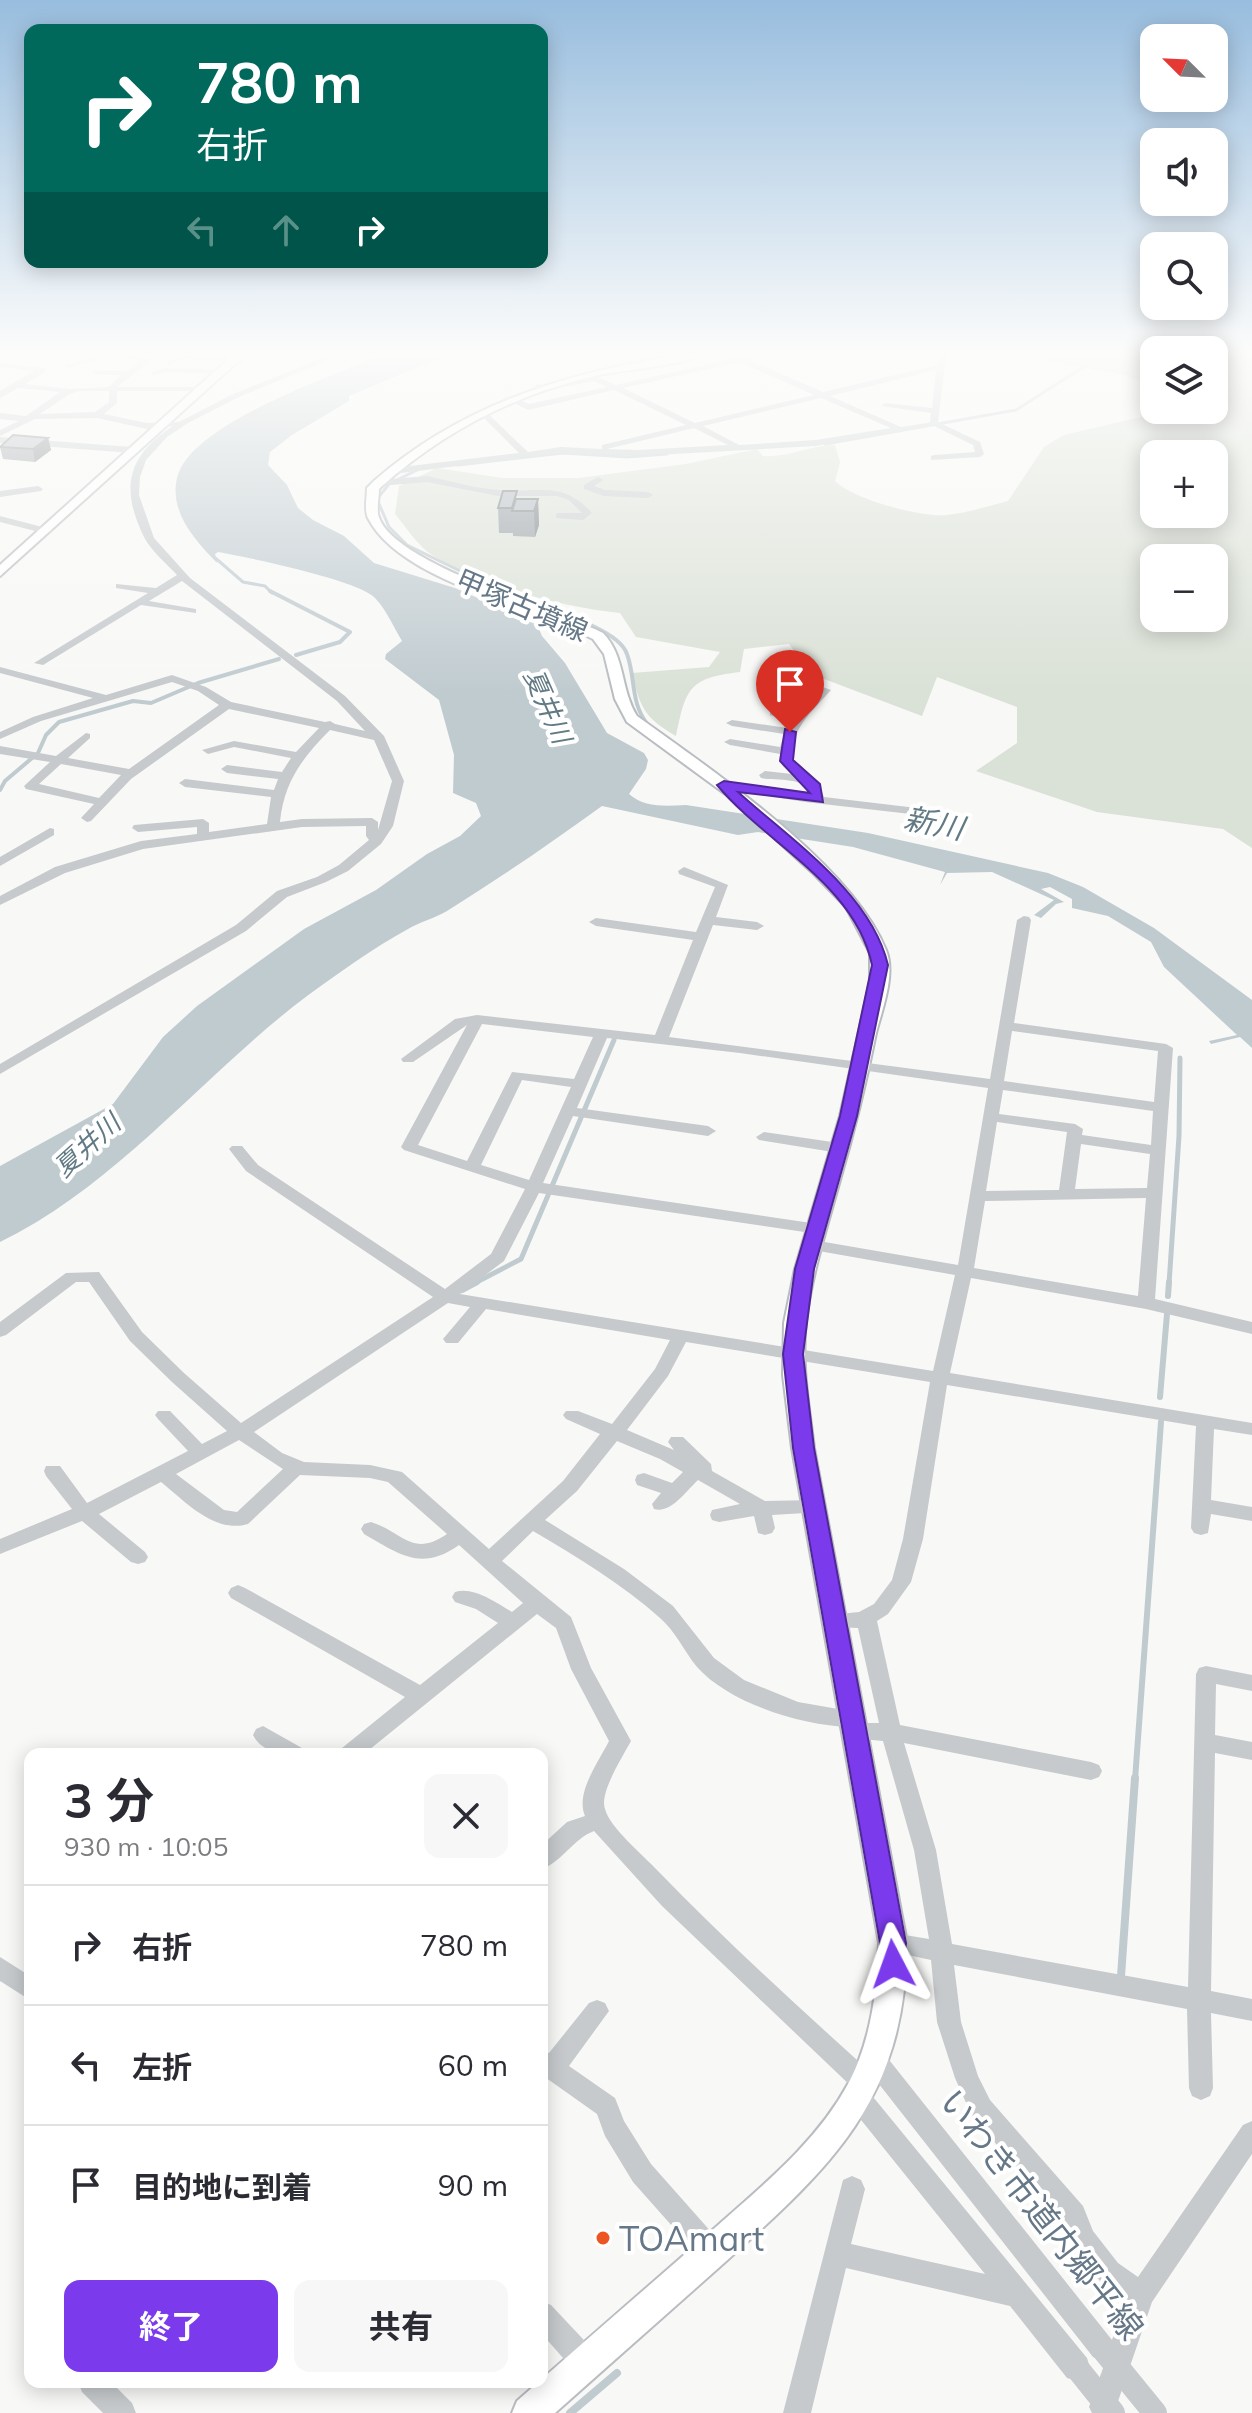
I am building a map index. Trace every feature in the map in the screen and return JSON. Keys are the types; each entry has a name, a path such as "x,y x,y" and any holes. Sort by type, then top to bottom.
{"highway":[{"path":"0,572 113,468"}],"main road":[{"path":"390,479 403,468"},
{"name":"甲塚古墳線","path":"390,479 370,496 371,511 383,534 404,551 471,586 598,636 611,656 621,703 632,719 728,789 820,871 853,905 879,953 879,982 860,1066 802,1283 793,1354 803,1448 856,1726 893,1943 893,1985 887,2020 865,2079 828,2141 788,2184 587,2364 546,2408"}],"street":[{"path":"0,1070 249,923 280,894 333,873 377,841 397,806 398,775 377,737 334,691 181,577 150,541 138,516 134,488 138,468"},
{"path":"390,479 455,468"},
{"path":"390,479 419,479 498,493 565,494 586,515 559,516"},
{"path":"576,502 584,498 590,488 588,486 598,480"},
{"path":"590,488 604,493 648,495"},
{"path":"0,494 38,489"},
{"path":"0,519 46,531"},
{"path":"39,663 181,577"},
{"path":"120,586 158,591"},
{"path":"140,602 192,611"},
{"path":"3,673 106,698"},
{"path":"782,676 825,690 790,732 787,752 789,766 819,792 818,799"},
{"path":"0,736 37,719 172,678 202,689 227,705 330,724 377,737"},
{"path":"87,818 131,773 227,705"},
{"path":"774,713 798,719"},
{"path":"732,723 790,732"},
{"path":"273,826 276,794 286,776 299,756 330,724"},
{"path":"86,736 30,786 101,802"},
{"path":"730,742 787,752"},
{"path":"208,750 234,744 299,756"},
{"path":"0,750 131,773"},
{"path":"227,769 286,776"},
{"path":"765,775 808,780"},
{"path":"185,783 276,794"},
{"path":"728,789 942,815"},
{"path":"0,901 60,870 141,845 273,826 372,822 372,836 377,841"},
{"path":"138,828 164,823 203,823 203,838"},
{"path":"0,862 50,832"},
{"path":"660,1040 722,885 684,871"},
{"path":"0,884 15,891"},
{"path":"708,920 757,926"},
{"path":"836,1621 866,1618 881,1609 901,1582 913,1539 940,1377 965,1270 1024,920"},
{"path":"596,922 701,937"},
{"path":"408,1059 460,1022 477,1019 660,1040 1162,1108"},
{"path":"477,1019 409,1147 534,1187 816,1237 965,1270 976,1276 1146,1303 1252,1328"},
{"path":"1006,1026 1166,1048 1146,1303"},
{"path":"0,1547 164,1474 242,1431 445,1297 498,1257 534,1187 602,1033"},
{"path":"472,1167 517,1075 580,1084"},
{"path":"1037,1123 1042,1092"},
{"path":"568,1111 708,1131"},
{"path":"991,1117 1075,1129 1066,1195"},
{"path":"764,1137 839,1148"},
{"path":"1074,1138 1158,1151"},
{"path":"237,1149 252,1168 445,1297 1252,1429"},
{"path":"977,1196 1155,1193"},
{"path":"0,1331 72,1277 93,1276 124,1322 156,1357 242,1431 297,1467 377,1470 395,1477 537,1603 564,1623 581,1669 620,1741 596,1794 593,1809 597,1821 648,1876 865,2079 1019,2295 1113,2413"},
{"path":"452,1339 482,1303"},
{"path":"489,1561 533,1522 614,1434 662,1372 680,1336"},
{"path":"164,1415 201,1454"},
{"path":"572,1415 666,1454 763,1518"},
{"path":"1201,1528 1205,1422"},
{"path":"644,1480 668,1498 706,1471 677,1442"},
{"path":"164,1474 219,1517 241,1519 297,1467"},
{"path":"53,1471 84,1512 138,1557"},
{"path":"1202,1505 1252,1514"},
{"path":"719,1515 763,1518 815,1507"},
{"path":"533,1522 599,1561 669,1613 698,1653 724,1677 787,1706 856,1726 1091,1771"},
{"path":"371,1529 421,1554 438,1552 460,1535"},
{"path":"238,1593 421,1696"},
{"path":"462,1597 483,1604 513,1623"},
{"path":"356,1748 537,1603"},
{"path":"866,1618 892,1732 925,1850 937,1910 949,2022 981,2108 1074,2215 1084,2240 1109,2272 1141,2295"},
{"path":"1201,2088 1199,2000 1206,1674 1252,1683"},
{"path":"263,1735 285,1748"},
{"path":"1204,1742 1252,1751"},
{"path":"548,1854 575,1829 597,1821"},
{"path":"893,1943 1252,2010"},
{"path":"0,1968 24,1985"},
{"path":"548,2063 597,2011"},
{"path":"548,2065 606,2106 614,2128 642,2173 712,2252"},
{"name":"いわき市道内郷平線","path":"865,2079 1102,2348 1155,2413"},
{"path":"1101,2413 1141,2295 1252,2133"},
{"path":"797,2413 852,2189"},
{"path":"836,2253 1019,2295"},
{"path":"548,2321 587,2364"},
{"path":"98,2388 122,2413"}],"shaded area":[{"path":"437,468 502,478 579,478 658,468 839,468 835,481 844,488 888,506 936,515 970,511 1008,501 1030,468 1140,468 1140,528 1228,528 1228,468 1252,468 1252,848 1223,829 1097,812 976,771 1017,743 1017,707 937,677 922,716 811,674 789,644 744,649 740,672 700,682 687,696 676,736 645,711 632,673 709,667 720,652 636,637 620,613 548,600 473,576 432,555 395,514 399,486"}],"water":[{"name":"夏井川","path":"182,468 270,468 287,485 298,508 313,520 344,536 374,563 455,588 537,624 542,636 565,663 607,733 644,753 648,760 646,769 629,794 635,799 656,805 686,805 868,833 1048,873 1083,887 1154,928 1252,1000 1252,1048 1240,1037 1211,1044 1209,1041 1237,1035 1164,967 1151,942 1108,916 1072,908 1072,899 1050,887 1041,889 1064,902 1056,904 1041,918 1034,915 1054,900 992,872 947,873 940,885 945,872 853,847 758,832 738,835 602,806 467,899 382,944 307,996 84,1190 0,1242 0,1166 113,1104 163,1037 197,1006 304,929 376,890 427,854 460,836 481,816 476,803 453,793 454,755 439,700 385,659 386,654 402,641 375,598 348,584 276,564 218,552 215,554 217,563 186,525 177,503 177,478"}],"building":[{"path":"503,491 517,491 512,508 498,508"},
{"path":"516,499 538,499 534,511 512,511"}],"waterway":[{"path":"417,470 389,484 377,499 389,527 407,545 505,593"},
{"path":"213,556 243,582 265,586 270,591"},
{"path":"270,591 350,632 340,642 296,655"},
{"path":"501,591 590,625 620,643 630,663 638,708 648,725"},
{"path":"0,790 5,781 38,753 46,735 59,722 133,701 151,703 198,683 279,659"},
{"path":"473,1284 521,1259 614,1040"},
{"path":"1169,1284 1179,1136 1180,1058"},
{"path":"462,1290 477,1282"},
{"path":"1168,1296 1169,1282"},
{"path":"1160,1397 1167,1314"},
{"path":"1135,1780 1161,1422"},
{"path":"1121,1976 1135,1778"},
{"path":"570,2413 617,2373"}],"place":[{"name":"TOAmart","path":"603,2238"}],"route":[{"path":"790,732 786,761 815,787 819,792 818,799 753,792 724,785 820,871 853,905 870,931 879,953 879,982 849,1116 805,1269 793,1354 803,1448 867,1789 893,1943 893,1964"}],"water label":[{"name":"新川","path":"934,823"}]}
